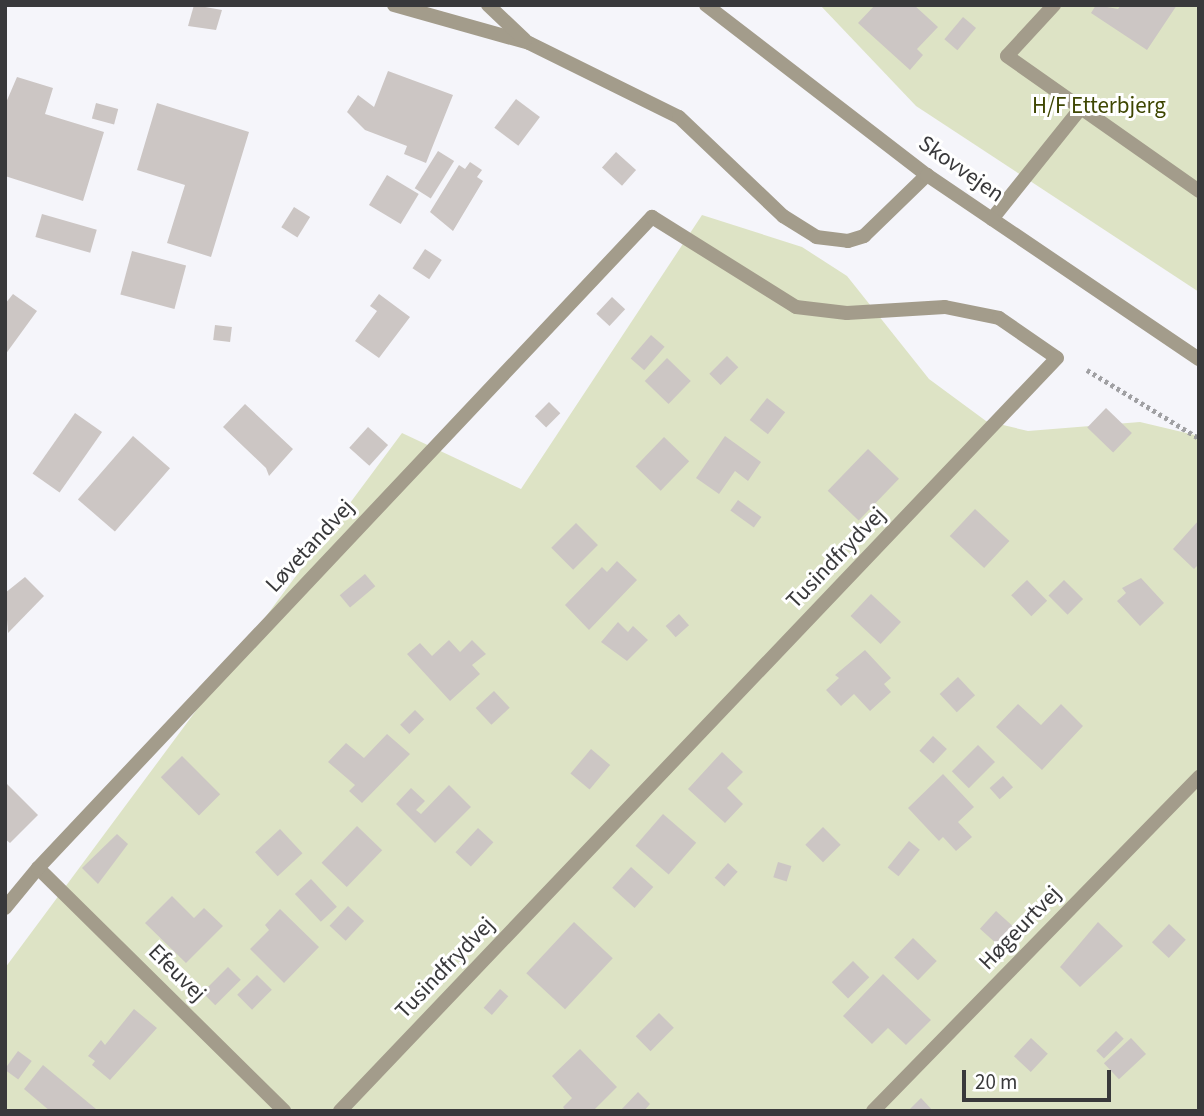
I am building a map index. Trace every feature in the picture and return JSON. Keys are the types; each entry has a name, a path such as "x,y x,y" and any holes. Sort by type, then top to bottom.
{"street":[{"path":"394,5 529,43 679,117 783,216 816,237 848,242 864,236 927,175"},
{"path":"488,5 529,43"},
{"name":"Skovvejen","path":"706,5 927,175 1199,359"},
{"path":"1054,5 1007,56 1199,191"},
{"path":"992,219 1081,108"},
{"name":"Løvetandvej","path":"5,908 37,868 652,217 796,307 847,313 946,307 999,318 1057,358"},
{"name":"Tusindfrydvej","path":"340,1111 1057,358"},
{"name":"Høgeurtvej","path":"873,1111 1199,777"},
{"name":"Efeuvej","path":"37,868 284,1111"}],"path":[{"path":"1057,358 1077,364 1199,438"}],"green space":[{"name":"H/F Etterbjerg","path":"820,5 1199,5 1199,292 916,106"},
{"path":"702,215 802,247 847,276 929,379 986,421 1028,431 1140,422 1199,436 1199,1111 5,1111 5,968 402,433 521,489"}],"building":[{"path":"194,5 222,10 216,30 188,26"},
{"path":"875,5 914,5 938,27 917,49 923,55 910,70 858,23"},
{"path":"1096,5 1118,9 1121,5 1177,5 1147,50 1091,13"},
{"path":"963,17 976,28 957,50 944,39"},
{"path":"388,71 453,95 426,163 404,154 407,146 365,130 347,112 358,95 374,107"},
{"path":"17,77 53,88 45,114 104,132 83,201 5,176 5,105"},
{"path":"516,99 540,117 518,146 494,128"},
{"path":"96,103 118,109 114,124 92,118"},
{"path":"157,103 249,132 211,257 167,243 185,185 137,170"},
{"path":"438,151 454,161 431,198 415,188"},
{"path":"616,152 636,170 622,186 602,168"},
{"path":"470,162 482,170 477,177 483,181 453,231 430,212 459,165 465,169"},
{"path":"387,175 419,194 401,224 369,205"},
{"path":"294,207 310,217 297,237 281,227"},
{"path":"42,214 97,230 90,253 35,237"},
{"path":"425,249 442,260 429,279 412,268"},
{"path":"132,251 186,265 174,309 120,294"},
{"path":"13,294 37,311 5,355 5,304"},
{"path":"379,294 410,317 379,358 355,341 377,311 370,306"},
{"path":"612,297 625,309 609,326 596,314"},
{"path":"215,325 232,327 230,342 213,340"},
{"path":"651,335 665,347 644,370 631,358"},
{"path":"727,356 738,367 721,385 709,374"},
{"path":"667,358 691,381 669,404 645,381"},
{"path":"767,398 785,412 768,434 750,420"},
{"path":"549,402 560,413 546,427 535,416"},
{"path":"245,404 293,449 269,476 266,468 223,427"},
{"path":"1106,408 1132,433 1113,452 1087,427"},
{"path":"75,413 102,432 60,493 33,474"},
{"path":"368,427 388,445 369,466 349,448"},
{"path":"133,436 170,468 115,532 78,499"},
{"path":"725,436 761,462 748,481 735,471 719,494 696,478"},
{"path":"664,437 689,461 661,491 636,466"},
{"path":"868,449 899,479 859,521 828,491"},
{"path":"738,500 761,517 754,528 730,511"},
{"path":"975,509 1009,541 984,568 950,536"},
{"path":"1199,520 1199,564 1194,569 1173,549"},
{"path":"576,523 598,545 573,570 551,548"},
{"path":"617,561 637,580 589,630 565,605 602,567 607,572"},
{"path":"365,574 375,586 350,607 340,595"},
{"path":"25,577 44,596 8,633 5,593"},
{"path":"1141,578 1164,603 1140,626 1117,601 1126,593 1122,588"},
{"path":"1027,580 1047,601 1031,616 1011,595"},
{"path":"1064,580 1083,599 1068,615 1048,596"},
{"path":"871,594 901,622 881,644 851,616"},
{"path":"679,614 689,625 676,637 666,626"},
{"path":"618,622 628,632 633,626 648,640 627,661 601,642"},
{"path":"449,640 460,652 472,640 486,654 472,665 480,674 450,701 407,654 420,643 432,656"},
{"path":"865,650 891,678 884,684 891,692 870,711 854,694 841,706 826,690 839,678 835,675"},
{"path":"958,677 975,695 957,712 940,694"},
{"path":"494,691 510,708 491,725 476,708"},
{"path":"1018,704 1041,725 1061,704 1083,726 1042,770 996,727"},
{"path":"415,710 424,719 409,734 400,725"},
{"path":"387,734 410,754 362,803 349,791 355,785 328,762 346,743 364,758"},
{"path":"933,736 947,749 933,764 919,751"},
{"path":"978,745 995,762 969,788 952,771"},
{"path":"591,749 610,765 590,790 570,774"},
{"path":"722,752 743,772 727,788 743,804 725,823 688,789"},
{"path":"182,756 220,794 199,815 161,777"},
{"path":"943,774 974,807 958,822 972,837 956,851 943,837 939,841 908,808"},
{"path":"1003,776 1013,787 1000,799 990,788"},
{"path":"5,782 38,815 10,843 5,839"},
{"path":"449,785 471,807 435,843 396,804 411,788 425,801 416,810 421,814"},
{"path":"663,814 696,843 669,875 635,846"},
{"path":"357,826 382,850 347,887 322,863"},
{"path":"823,827 841,845 823,862 805,845"},
{"path":"478,828 493,842 471,866 455,852"},
{"path":"280,829 303,853 278,876 255,852"},
{"path":"117,834 128,844 98,884 82,868"},
{"path":"909,841 920,850 898,876 888,867"},
{"path":"778,862 791,866 787,881 773,877"},
{"path":"728,863 738,872 724,887 715,878"},
{"path":"631,867 653,887 635,908 612,888"},
{"path":"311,879 337,907 321,922 295,894"},
{"path":"172,896 194,918 204,908 223,926 186,963 145,923"},
{"path":"348,906 364,921 346,941 330,926"},
{"path":"280,909 319,947 284,983 250,949 269,930 265,925"},
{"path":"996,911 1015,928 999,946 980,929"},
{"path":"574,922 613,958 565,1009 526,973"},
{"path":"1098,922 1123,946 1080,987 1060,967"},
{"path":"1169,924 1186,940 1169,958 1152,942"},
{"path":"913,938 937,961 918,980 894,957"},
{"path":"853,961 869,977 848,998 832,982"},
{"path":"228,967 241,980 215,1005 203,992"},
{"path":"883,974 931,1020 906,1045 888,1028 872,1044 843,1016"},
{"path":"257,975 272,990 252,1010 237,995"},
{"path":"500,989 508,996 492,1015 484,1008"},
{"path":"134,1009 157,1028 110,1080 92,1065 95,1061 88,1056 101,1040 105,1045"},
{"path":"659,1013 674,1028 651,1051 636,1036"},
{"path":"1116,1031 1124,1039 1104,1059 1096,1051"},
{"path":"1031,1038 1048,1054 1031,1072 1014,1056"},
{"path":"1131,1038 1146,1054 1119,1079 1104,1063"},
{"path":"580,1049 617,1087 593,1111 566,1111 563,1107 572,1098 552,1076"},
{"path":"18,1051 32,1061 18,1080 5,1070"},
{"path":"43,1065 96,1109 95,1111 50,1111 24,1089"},
{"path":"638,1092 650,1104 644,1111 620,1111"},
{"path":"921,1098 933,1111 908,1111"}]}
